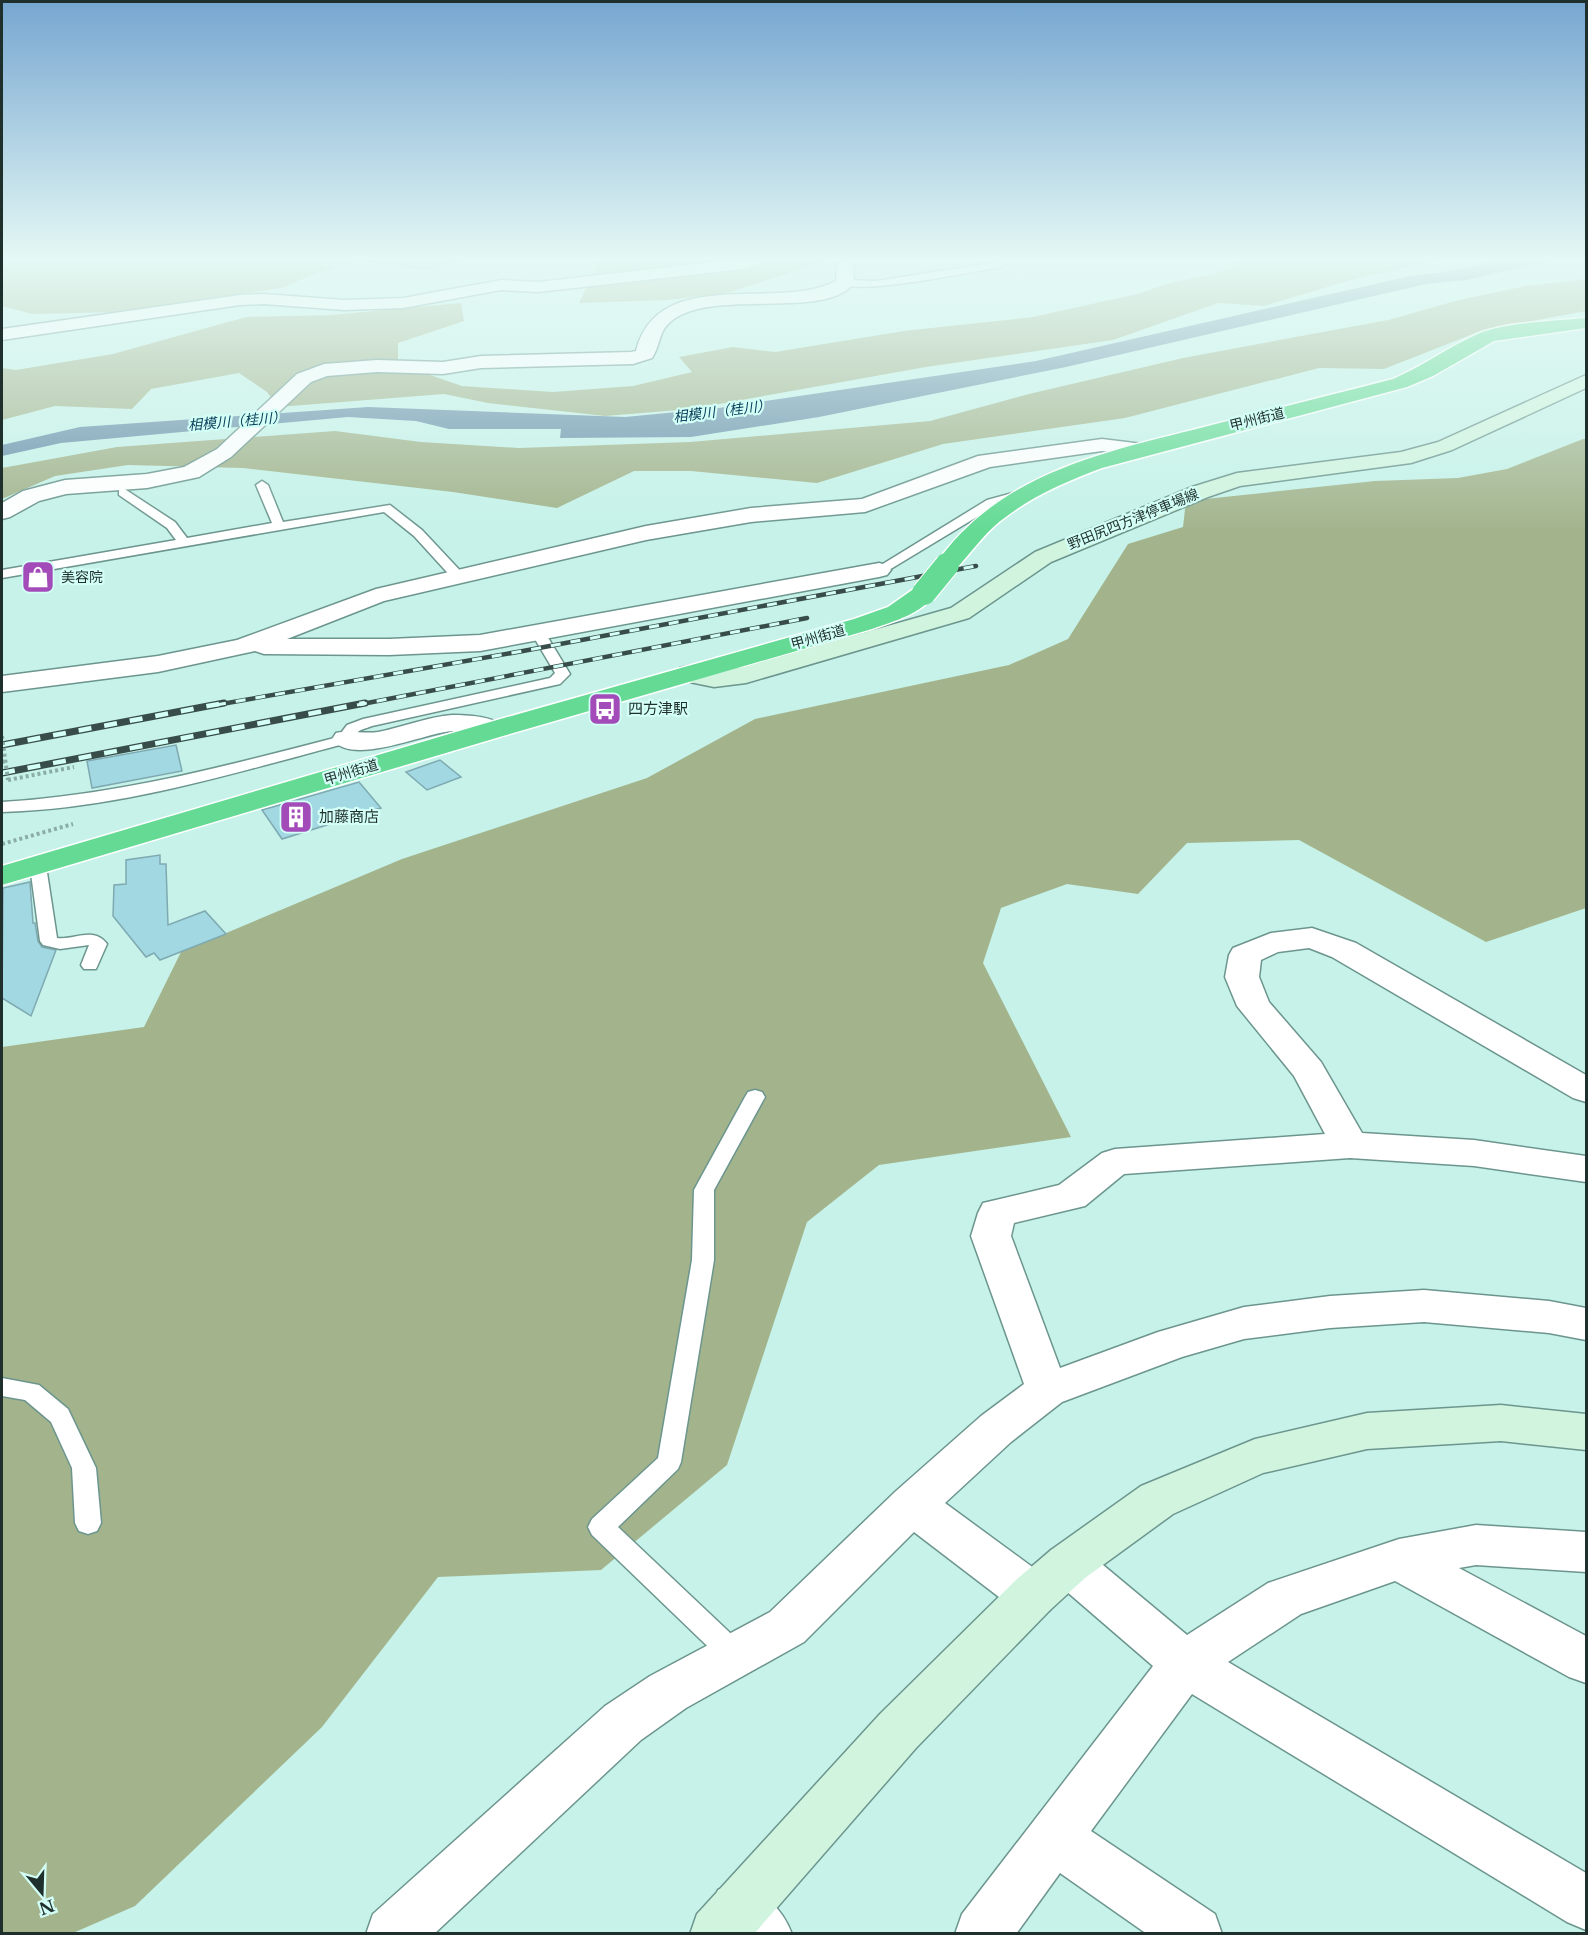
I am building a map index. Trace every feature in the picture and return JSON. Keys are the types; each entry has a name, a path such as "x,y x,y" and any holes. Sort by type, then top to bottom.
{"highway":[{"name":"甲州街道","path":"2,876 882,618 912,604 924,593 990,518 1024,494 1060,476 1144,448 1400,382 1426,372 1467,349"}],"main road":[{"name":"野田尻四方津停車場線","path":"689,674 714,679 746,675 960,612 1043,557 1200,492 1238,480 1362,465 1403,458 1445,446 1587,381"},
{"path":"740,1925 898,1731 1050,1580 1157,1500 1255,1457 1367,1431 1501,1423 1587,1432"}],"street":[{"path":"2,512 31,496 65,488 147,481 191,472 224,453 304,378 314,374 350,367 410,365 443,368 481,362 633,358 645,354 646,349"},
{"path":"2,684 158,664 244,646 376,596 646,533 751,515 865,505 986,462 1102,446 1144,448"},
{"path":"244,646 389,646 480,643 879,570"},
{"path":"346,739 362,743 439,724 467,723 494,730"},
{"path":"1350,1145 1308,1070 1254,1006 1242,977 1245,955 1271,943 1312,938 1344,950 1578,1073"},
{"path":"1047,1390 991,1236 997,1213 1071,1196 1115,1162 1350,1145 1474,1153 1587,1169"},
{"path":"393,1934 623,1723 668,1692 787,1627 912,1505 996,1430 1047,1390 1173,1343 1244,1323 1330,1312 1424,1306 1549,1317 1587,1324"},
{"path":"912,1505 1050,1580 1587,1903"},
{"path":"982,1934 1185,1663 1286,1598 1400,1558 1476,1545 1587,1552"},
{"path":"1400,1558 1587,1661"},
{"path":"1054,1837 1195,1934"}],"lane":[{"path":"262,485 279,526"},
{"path":"123,492 171,525 184,542"},
{"path":"879,570 991,503 1024,494"},
{"path":"2,574 386,508 418,533 460,578"},
{"path":"2,807 39,806 138,792 346,739 345,735 352,728 368,722 555,681 563,674 539,633"},
{"path":"38,866 49,941 60,944 93,939 98,944 90,965"},
{"path":"736,1656 601,1527 669,1462 703,1260 704,1190 755,1097"},
{"path":"2,1387 31,1392 60,1416 84,1468 88,1523"}],"path":[{"path":"2,736 3,762 8,780 74,767"}],"green space":[{"path":"130,349 398,349 398,360 427,374 462,386 553,392 633,386 692,372 679,357 721,349 775,352 792,349 1049,349 926,367 691,409 605,416 488,403 444,394 278,407 267,392 239,373 151,389 132,409 55,406 2,420 2,368 16,370"},
{"path":"1230,349 1434,349 1384,369 1319,368 1125,418 943,444 817,483 691,471 634,471 557,508 453,492 243,468 128,465 55,476 2,499 2,468 117,447 335,431 421,442 519,448 690,442 930,421 1029,394"},
{"path":"1586,439 1586,908 1486,942 1299,840 1187,843 1138,894 1067,884 1001,908 983,963 1071,1137 879,1165 807,1222 727,1465 601,1570 438,1577 322,1727 135,1906 73,1933 2,1933 2,1047 144,1027 181,952 402,859 647,778 755,719 1009,665 1068,639 1128,544 1183,527 1186,501 1375,481 1458,478 1507,469"}],"water":[{"name":"相模川（桂川）","path":"1087,349 1143,349 819,417 691,437 560,438 561,429 449,429 416,421 348,417 61,443 2,456 2,445 80,427 368,407 625,417 719,408 1036,361"}],"building":[{"path":"176,745 182,771 92,788 87,761"},
{"path":"440,760 461,777 427,790 406,772"},
{"path":"359,782 381,808 282,839 262,810"},
{"path":"160,855 160,864 166,864 168,925 205,911 226,934 160,960 154,953 146,957 113,916 114,885 126,884 126,860"},
{"path":"30,882 33,923 35,923 38,941 42,947 56,950 31,1016 2,998 3,888"}],"railway":[{"path":"216,705 523,651 976,566"},
{"path":"357,705 807,618"},
{"path":"2,745 224,703"},
{"path":"2,773 365,703"}],"place":[{"name":"美容院","path":"38,577"},
{"name":"四方津駅","path":"605,709"},
{"name":"加藤商店","path":"296,817"}]}
